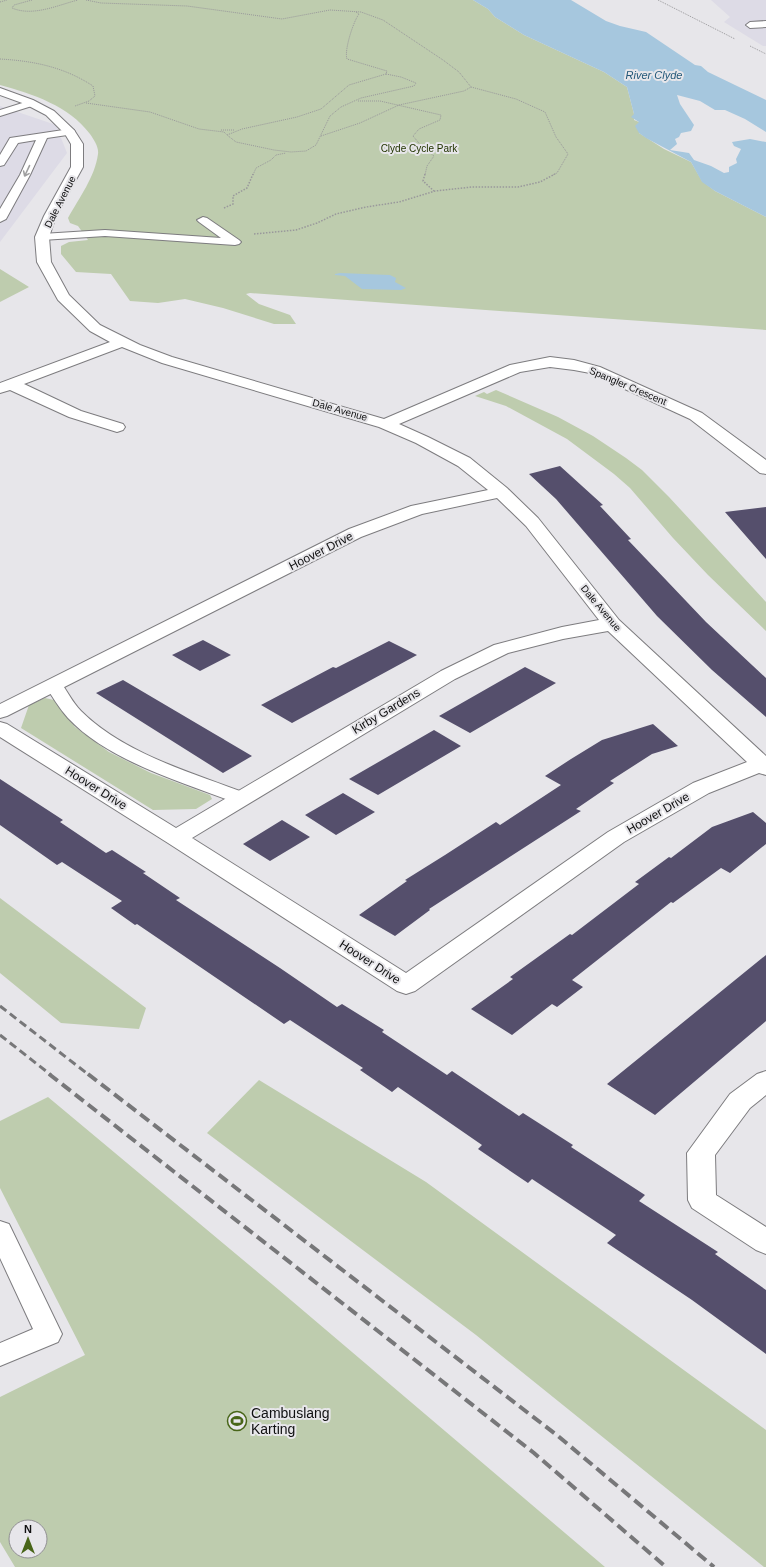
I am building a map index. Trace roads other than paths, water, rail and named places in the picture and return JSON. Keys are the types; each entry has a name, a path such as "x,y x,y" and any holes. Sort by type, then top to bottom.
{"street":[{"name":"Dale Avenue","path":"0,91 32,103 50,113 70,132 77,144 77,167 50,216 42,237 44,262 62,297 95,328 123,342 166,360 385,424 422,440 464,462 501,492 532,522 612,624 764,764"},
{"path":"5,386 123,342"},
{"name":"Spangler Crescent","path":"385,424 515,368 550,362 574,365 595,370 696,416 766,469"},
{"path":"5,386 75,414 117,427"},
{"name":"Hoover Drive","path":"0,712 355,534 417,510 501,492"},
{"name":"Kirby Gardens","path":"176,838 448,675 501,649 562,633 612,624"},
{"name":"Hoover Drive","path":"0,728 406,985 616,837 701,788 764,764"},
{"path":"766,1081 740,1101 701,1153 702,1200 766,1242"}],"lane":[{"path":"750,25 766,24"},
{"path":"0,113 32,103"},
{"path":"0,163 14,140 70,132"},
{"path":"0,219 18,189 43,136"},
{"path":"42,237 105,233 235,242 203,220"},
{"path":"54,685 76,717 114,745 148,763 241,798"},
{"path":"0,1231 49,1334 0,1356"}],"water":[{"name":"River Clyde","path":"473,0 571,0 606,21 646,32 695,65 701,66 708,72 766,100 766,132 745,119 725,110 715,110 700,101 677,95 680,104 694,125 691,131 681,133 679,137 675,139 677,144 670,150 689,153 694,160 711,166 724,173 729,172 729,167 737,163 736,159 741,149 734,146 732,142 750,139 766,142 766,217 715,191 702,182 691,162 639,133 635,126 639,122 631,117 634,114 627,87 604,72 524,35 495,17 488,9"},
{"path":"340,273 390,275 396,278 395,282 406,288 401,290 362,289 345,276 335,275"}],"railway":[{"path":"0,1006 89,1075"},
{"path":"0,1035 51,1075"},
{"path":"49,1074 534,1453 666,1567"},
{"path":"88,1074 558,1436 714,1567"}],"place":[{"name":"Cambuslang Karting","path":"237,1421"}],"park label":[{"name":"Clyde Cycle Park","path":"419,148"}]}
